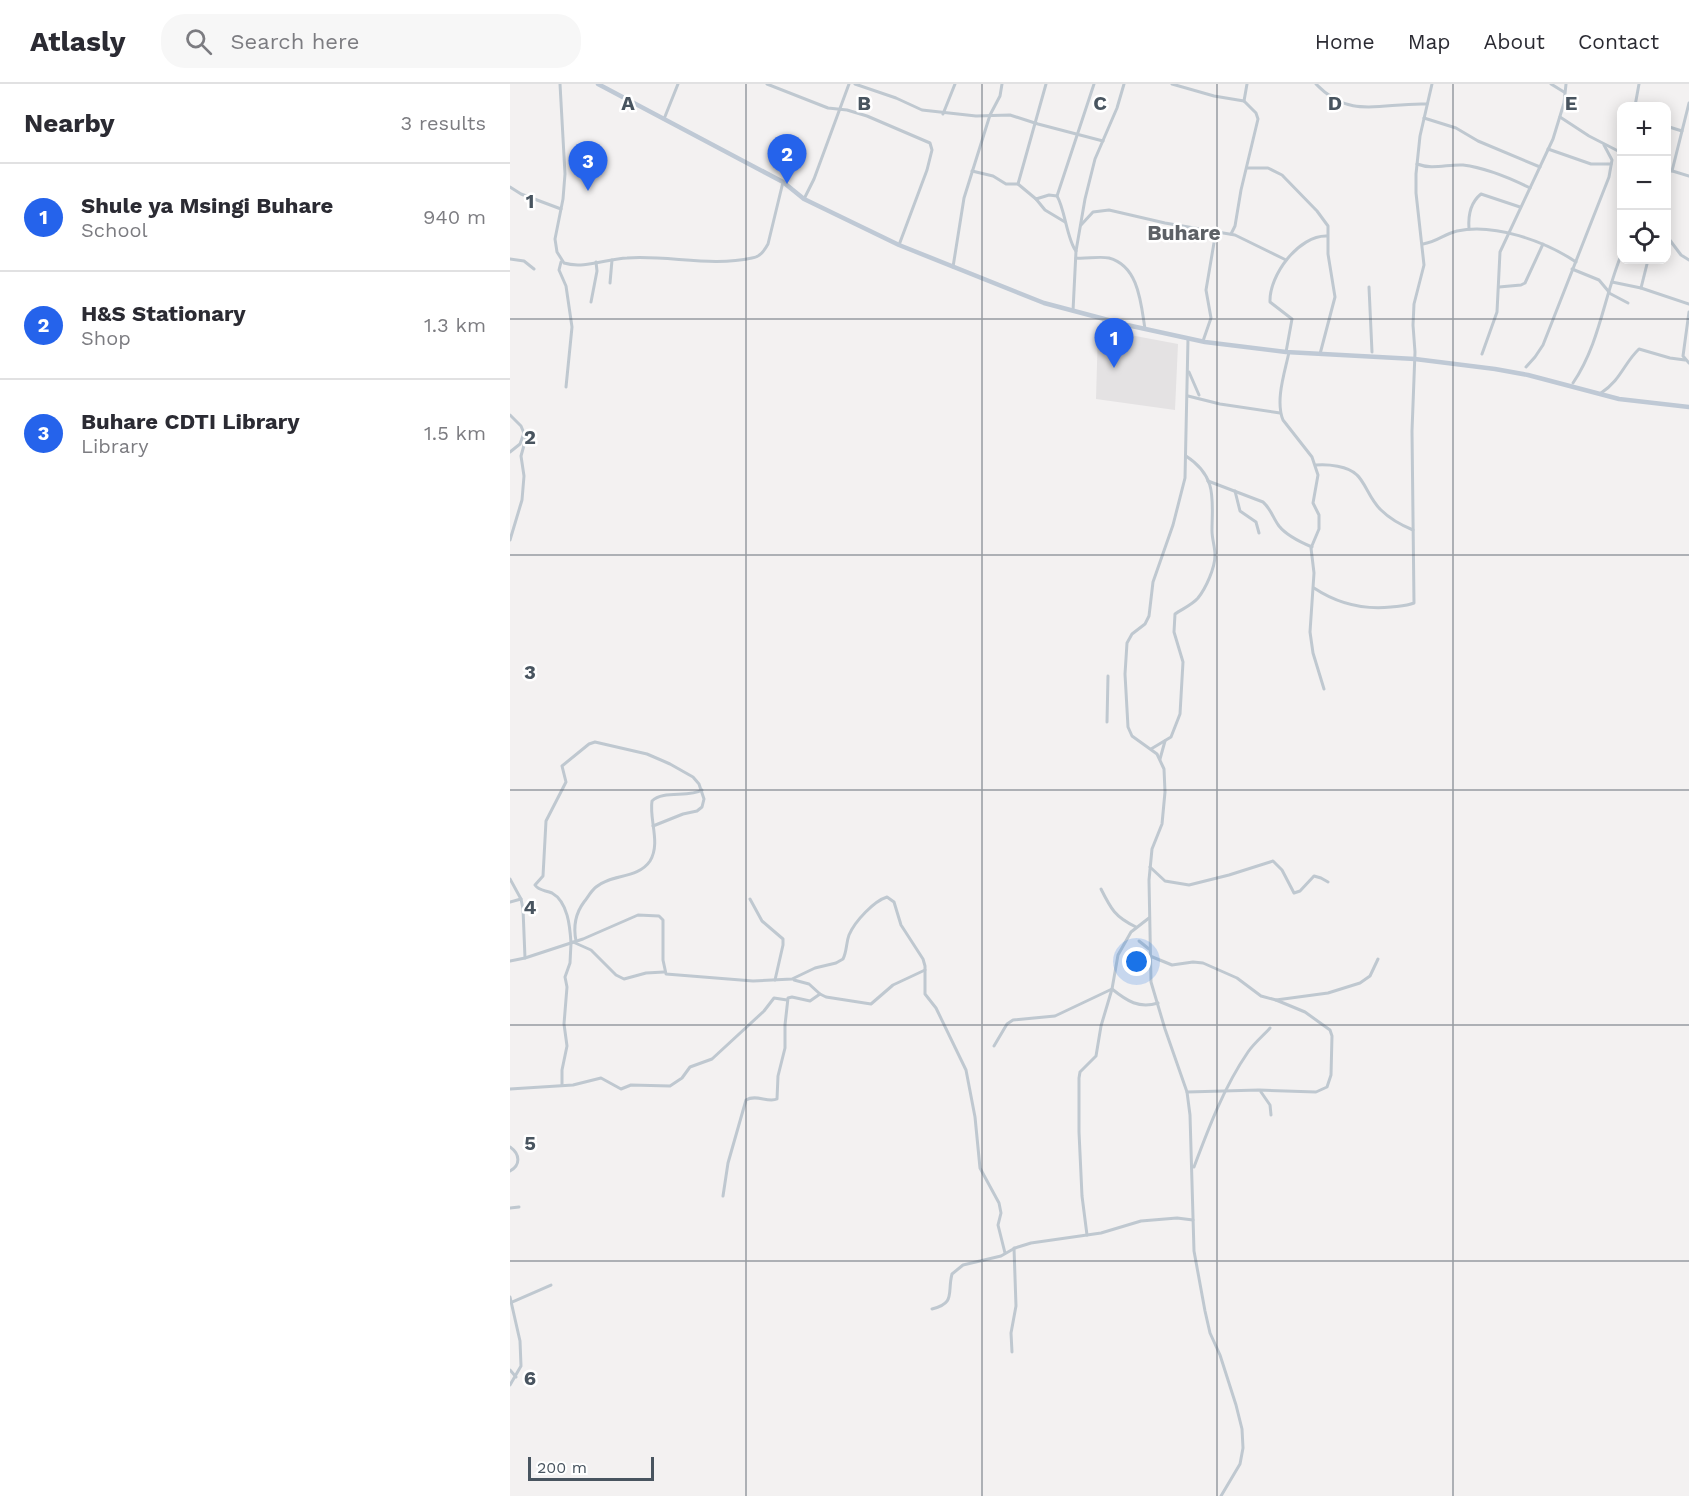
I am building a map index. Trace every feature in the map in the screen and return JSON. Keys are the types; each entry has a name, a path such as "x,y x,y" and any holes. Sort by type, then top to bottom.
{"main road":[{"path":"598,84 783,182 804,199 898,245 1044,303 1203,342 1288,352 1415,359 1514,372 1619,399 1689,407"}],"street":[{"path":"560,84 565,156 561,209 555,247 561,262 559,270 566,286 572,327 566,387"},
{"path":"664,120 678,84"},
{"path":"767,84 828,108 867,116 924,140 932,146 927,170 898,245"},
{"path":"804,199 814,179 849,84"},
{"path":"855,84 896,98 916,109 943,114 1006,114 1103,141"},
{"path":"943,114 955,84"},
{"path":"953,268 964,198 1002,84"},
{"path":"1018,184 1046,84"},
{"path":"1076,251 1057,196 1094,84"},
{"path":"1073,311 1076,251 1093,165 1124,84"},
{"path":"1172,84 1214,96 1244,101 1256,113 1258,119 1235,226 1231,234"},
{"path":"1244,101 1248,84"},
{"path":"1316,84 1330,96 1350,106 1427,104"},
{"path":"1314,588 1337,601 1366,608 1412,604 1414,601 1412,429 1415,359 1413,314 1424,265 1416,193 1417,164 1432,84"},
{"path":"1551,84 1564,92"},
{"path":"1482,354 1497,312 1500,252 1548,149 1560,117 1566,84"},
{"path":"1636,102 1639,84"},
{"path":"1689,103 1672,171 1689,176"},
{"path":"1560,117 1617,151"},
{"path":"1424,118 1456,128 1478,141 1540,167"},
{"path":"1671,128 1683,130 1689,128"},
{"path":"1526,367 1543,345 1610,177 1610,155 1604,145"},
{"path":"1548,149 1591,164 1611,164"},
{"path":"1417,164 1435,167 1455,165 1475,167 1530,188"},
{"path":"1247,168 1268,168 1282,175 1328,226 1329,262 1335,297 1320,354"},
{"path":"972,171 993,176 1003,183 1018,184 1045,210 1065,222"},
{"path":"561,262 567,265 628,258 732,260 757,257 768,244 783,182"},
{"path":"510,187 521,194 561,209"},
{"path":"1469,229 1470,212 1474,201 1481,194 1520,207"},
{"path":"1036,199 1050,195 1057,196"},
{"path":"1080,226 1090,214 1104,209 1231,234 1286,260"},
{"path":"1423,244 1438,241 1453,232 1489,229 1543,244 1576,262"},
{"path":"1203,342 1211,318 1206,292 1216,231"},
{"path":"1324,689 1311,643 1310,622 1314,588 1312,547 1319,529 1318,515 1313,503 1317,482 1316,465 1280,413 1292,320 1284,310 1272,304 1270,298 1286,260 1294,251 1311,238 1327,236"},
{"path":"1671,242 1681,255 1689,260"},
{"path":"1499,287 1525,283 1543,244"},
{"path":"1076,258 1109,258 1128,271 1139,294 1145,329"},
{"path":"510,260 524,261 534,269"},
{"path":"610,284 612,260"},
{"path":"591,302 597,271 596,262"},
{"path":"1573,382 1583,368 1592,348 1618,264"},
{"path":"1641,288 1647,264"},
{"path":"1572,270 1599,280 1641,288 1689,304"},
{"path":"1599,280 1609,293 1628,303"},
{"path":"1369,287 1372,352"},
{"path":"1684,360 1689,312"},
{"path":"1188,339 1186,472 1173,525 1155,575 1149,616 1145,624 1132,634 1127,643 1125,674 1128,727 1132,736 1151,749 1160,759 1164,769 1163,817 1152,849 1150,867 1151,982 1186,1092 1192,1135 1194,1251 1207,1321 1231,1389 1242,1429 1243,1448 1240,1464 1221,1496"},
{"path":"1599,394 1622,374 1639,349 1689,363"},
{"path":"1187,367 1199,394"},
{"path":"1188,396 1221,404 1280,413"},
{"path":"510,415 524,431 526,438 521,456 524,488 510,540"},
{"path":"510,452 520,444 524,431"},
{"path":"1151,749 1171,737 1177,726 1182,691 1182,655 1176,641 1173,619 1178,612 1199,597 1215,556 1212,533 1214,501 1211,486 1197,465 1186,456"},
{"path":"1316,465 1324,464 1355,473 1380,510 1401,525 1413,530"},
{"path":"1208,480 1263,502 1283,530 1297,541 1312,547"},
{"path":"1234,489 1240,511 1256,522 1259,533"},
{"path":"510,526 516,522"},
{"path":"1107,722 1108,676"},
{"path":"1160,759 1166,741"},
{"path":"573,942 569,923 559,899 535,885 543,876 546,821 566,782 562,766 591,742 596,742 647,754 693,777 702,790 704,804 697,812 683,814 653,826"},
{"path":"562,1085 562,1070 567,1046 564,1024 567,987 565,977 570,963 574,925 579,908 597,886 630,875 649,862 655,839 651,804 655,798 702,790"},
{"path":"1150,867 1165,881 1189,885 1229,876 1273,861 1282,870 1294,893 1300,891 1314,876 1328,882"},
{"path":"510,879 521,899 525,922 525,958"},
{"path":"1101,889 1116,915 1136,927"},
{"path":"792,979 812,969 843,959 848,937 854,926 875,903 886,897 895,905 900,923 921,955 925,970 925,994 939,1014 968,1075 980,1168 999,1203 1001,1213 998,1225 1005,1253"},
{"path":"510,902 521,899"},
{"path":"750,899 762,921 783,939 775,980"},
{"path":"510,961 573,942 638,915 659,916 662,917 663,923 664,972"},
{"path":"1087,1235 1082,1196 1078,1084 1080,1072 1096,1056 1118,955 1136,927 1149,918"},
{"path":"1139,941 1149,949"},
{"path":"573,942 591,950 616,975 624,979 646,973 664,972 753,981 792,979 809,984 826,997 871,1004 893,985 925,970"},
{"path":"1150,956 1172,964 1203,963 1237,978 1261,996 1298,1008 1330,1030 1332,1036 1330,1083 1320,1091 1186,1092"},
{"path":"1276,1000 1328,993 1360,983 1370,976 1378,959"},
{"path":"1112,989 1132,1003 1146,1006 1158,1003"},
{"path":"994,1046 1007,1024 1013,1020 1055,1016 1112,989"},
{"path":"510,1089 580,1084 602,1078 621,1089 631,1085 670,1086 682,1078 690,1067 712,1059 764,1011 774,998 787,1000 792,997 810,1001 820,994"},
{"path":"723,1196 727,1167 746,1100 753,1097 772,1101 777,1098 778,1076 785,1048 787,1000"},
{"path":"1192,1171 1225,1092 1250,1050 1270,1028"},
{"path":"1259,1090 1270,1105 1271,1115"},
{"path":"510,1147 516,1152 518,1163 510,1171"},
{"path":"510,1208 519,1207"},
{"path":"932,1309 944,1306 949,1301 951,1277 956,1269 963,1265 1000,1256 1014,1248 1049,1239 1115,1230 1141,1221 1177,1218 1194,1221"},
{"path":"1012,1352 1011,1333 1016,1306 1014,1248"},
{"path":"512,1303 551,1285"},
{"path":"510,1297 521,1354 521,1366 510,1386"},
{"path":"510,1371 516,1377"}],"shaded area":[{"path":"1098,329 1178,344 1175,410 1096,399"}],"place":[{"name":"H&S Stationary","path":"787,184"},
{"name":"Buhare CDTI Library","path":"588,191"},
{"name":"Shule ya Msingi Buhare","path":"1114,368"}],"district":[{"name":"Buhare","path":"1184,232"}]}
